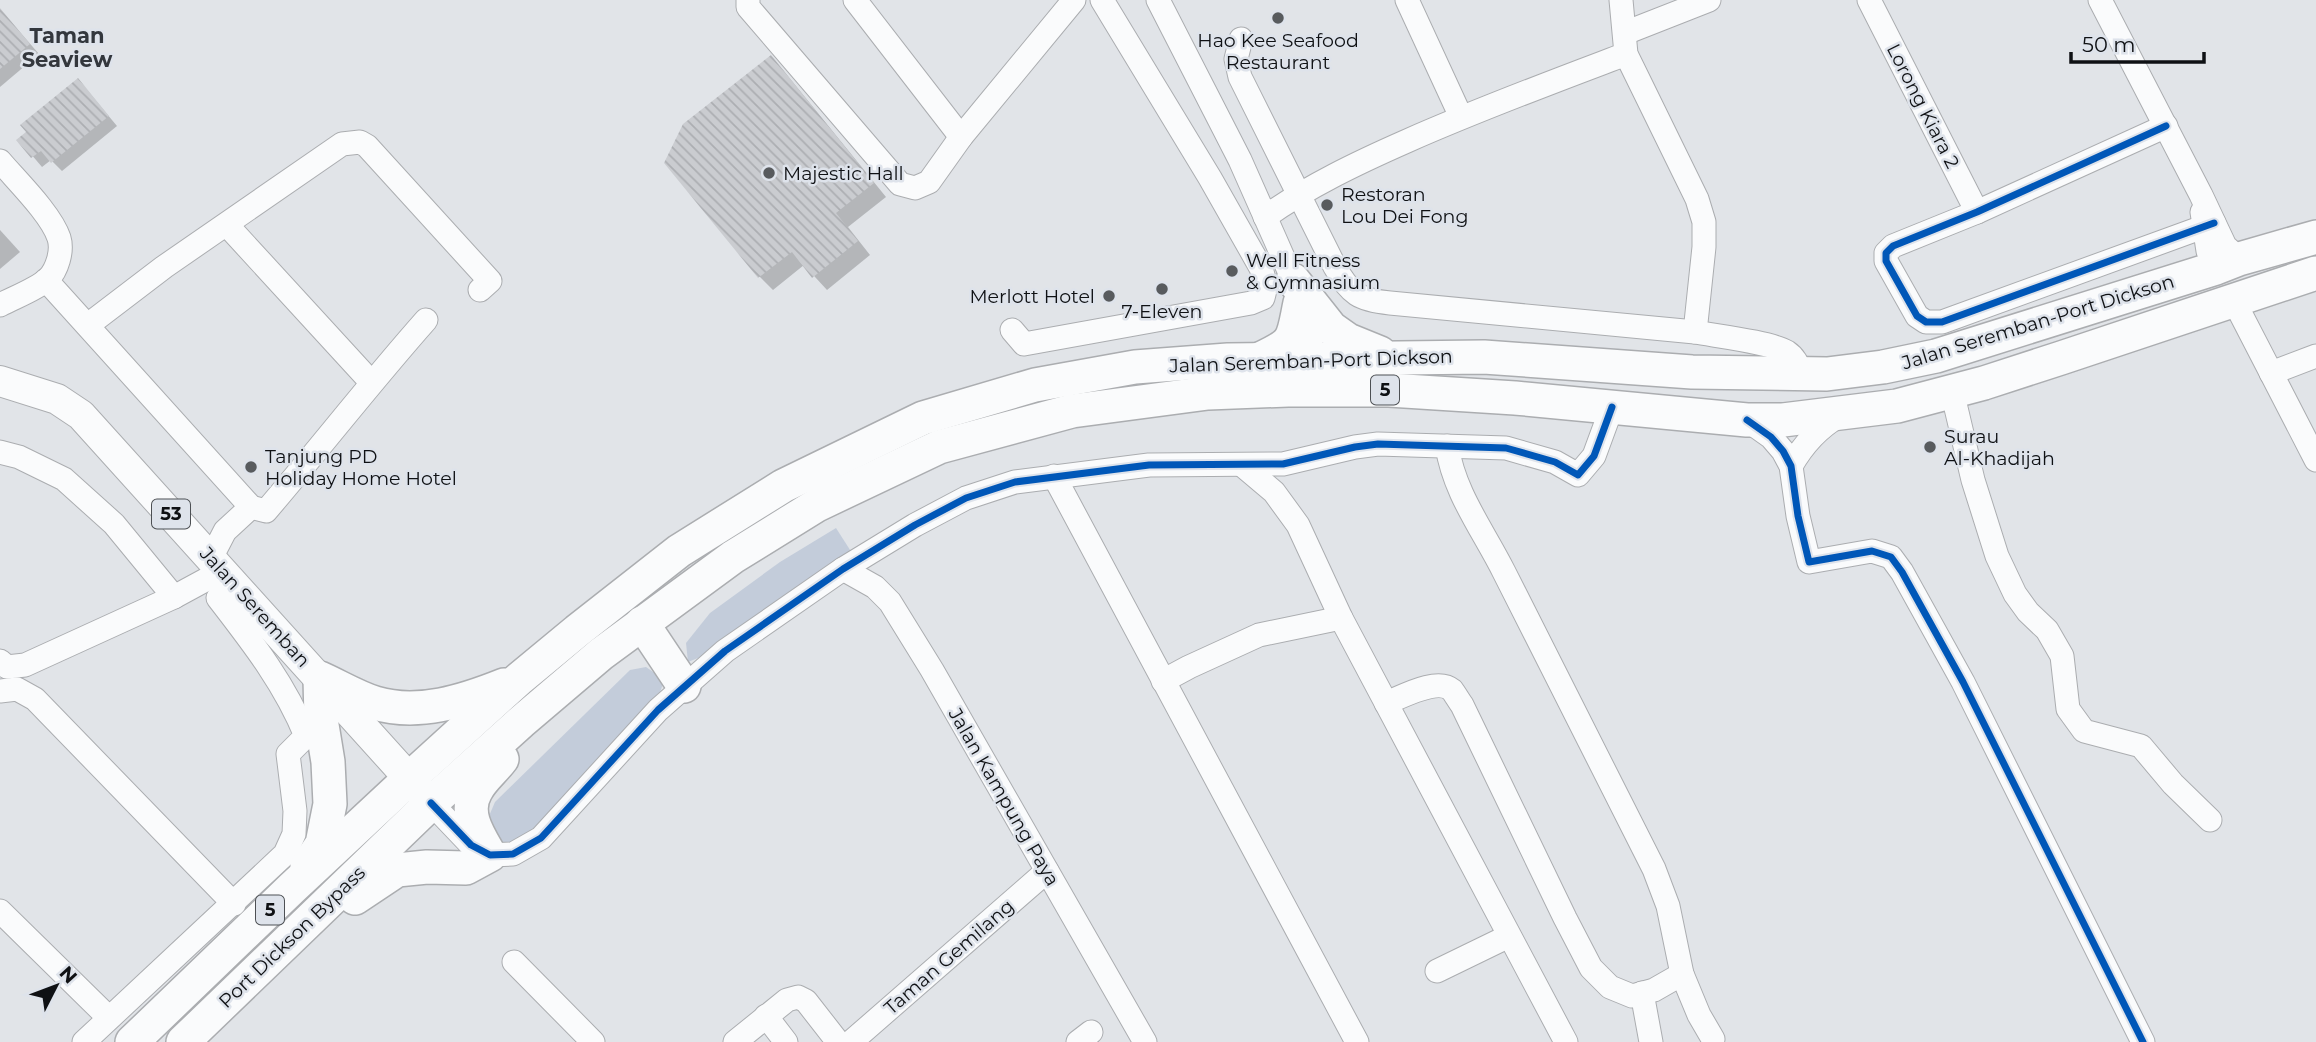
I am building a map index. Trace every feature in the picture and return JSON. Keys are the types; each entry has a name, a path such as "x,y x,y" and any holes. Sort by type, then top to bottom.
{"highway":[{"name":"Jalan Seremban-Port Dickson","path":"420,791 519,679 679,551 783,486 923,418 1035,385 1123,370 1228,360 1387,356 1484,357 1692,372 1802,375 1883,367 1936,356 2316,237"},
{"path":"2227,263 2223,278 2241,284 2282,276 2309,275"},
{"name":"Jalan Seremban-Port Dickson","path":"420,791 521,722 601,654 733,556 817,505 939,447 1072,411 1208,393 1389,390 1515,398 1746,420 1783,420 1844,413 1897,406 1952,391 2061,358 2309,275"},
{"path":"1296,292 1331,328 1348,340 1387,356"},
{"path":"1260,359 1282,349 1293,338 1296,292"},
{"path":"1315,358 1323,369 1338,375 1492,386 1515,398"},
{"path":"642,623 684,686"},
{"path":"292,888 321,844 330,804 328,762 321,719 320,678 376,703 400,707 433,706 472,698 519,679"},
{"path":"285,942 333,914 397,870 427,867 466,868 490,855 474,826 471,808 475,791 513,744 521,722"},
{"name":"Port Dickson Bypass","path":"132,1042 292,888 420,791"},
{"name":"Port Dickson Bypass","path":"197,1037 420,791"}],"main road":[{"name":"Jalan Seremban","path":"0,381 57,399 81,415 420,791"}],"street":[{"path":"748,0 748,7 900,184 915,188 929,182 961,137 1067,3"},
{"path":"855,0 961,137"},
{"path":"1012,330 1024,344 1251,303 1262,298 1266,286 1261,268 1210,178 1102,0"},
{"path":"1158,0 1240,160 1265,217 1296,292 1315,358"},
{"path":"1407,0 1461,117"},
{"path":"1621,0 1625,43 1697,199 1704,222 1695,332"},
{"path":"1265,217 1298,194 1381,152 1625,43 1709,0"},
{"name":"Lorong Kiara 2","path":"1869,0 1977,212"},
{"path":"2100,0 2201,195 2209,225 2208,251 2227,263"},
{"path":"1241,39 1236,59 1240,77 1343,281 1354,294 1370,301 1695,332 1772,347 1787,353 1796,361 1802,375"},
{"path":"2166,126 1977,212 1893,246 1886,253 1886,261 1917,316 1926,322 1942,322 2209,225"},
{"path":"88,325 164,267 342,144 360,142 367,146 490,281 480,290"},
{"path":"1210,178 1240,160"},
{"path":"0,161 36,202 59,239 59,256 46,280 0,305"},
{"path":"227,225 371,382"},
{"path":"46,280 251,507 266,511 371,382 426,320"},
{"path":"2234,301 2316,460"},
{"path":"2271,373 2316,356"},
{"path":"1952,391 1973,480 1997,555 2015,594 2028,612 2047,630 2062,656 2068,709 2084,731 2141,746 2173,784 2210,820"},
{"path":"420,791 471,845 490,855 513,854 541,838 658,710 726,651 843,569 915,525 966,498 1015,482 1149,465 1283,464 1378,444 1506,448 1555,462 1578,475 1594,456 1612,407"},
{"path":"1791,466 1799,452 1823,425 1844,413"},
{"path":"1746,420 1772,437 1791,466 1798,516 1809,562 1872,551 1891,557 1902,572 1963,682 2143,1042"},
{"path":"1447,446 1450,467 1464,503 1496,556 1654,869 1668,906 1682,974 1699,1015 1713,1039"},
{"path":"0,452 19,457 64,479 114,524 174,597"},
{"path":"1242,465 1273,492 1298,525 1341,618 1566,1042"},
{"path":"1054,476 1357,1042"},
{"path":"84,1042 285,854 294,834 295,811 288,754 306,736 296,710 273,670 218,597 223,571 225,531 251,507"},
{"name":"Jalan Kampung Paya","path":"843,569 875,587 890,602 932,670 1145,1042"},
{"path":"0,662 7,667 25,665 174,597 223,571"},
{"path":"1163,681 1259,635 1341,618"},
{"path":"1386,704 1426,687 1442,685 1452,690 1462,705 1591,968 1610,987 1632,996 1654,990 1682,974"},
{"path":"0,691 16,688 35,699 234,904"},
{"name":"Taman Gemilang","path":"851,1042 1047,871"},
{"path":"0,911 109,1018"},
{"path":"1437,971 1509,936"},
{"path":"514,962 593,1042"},
{"path":"1642,993 1651,1042"},
{"path":"735,1042 787,1000 798,997 806,1001 838,1042"},
{"path":"766,1016 786,1042"}],"shaded area":[{"path":"836,528 852,553 713,652 688,662 686,643 710,613 780,562"},
{"path":"646,667 656,674 663,684 656,703 528,838 503,849 486,823 495,802 630,670"}],"building":[{"path":"0,8 30,44 0,69"},
{"name":"Majestic Hall","path":"771,55 874,183 836,213 858,241 812,278 792,252 758,278 664,163 683,124"},
{"path":"78,78 109,116 51,163 41,151 31,158 16,140 26,132 20,125"}],"cycle path":[{"path":"2166,126 1977,212 1893,246 1886,253 1886,261 1917,316 1926,322 1942,322 2214,223"},
{"path":"431,803 471,845 490,855 513,854 541,838 658,710 725,651 843,569 915,525 966,498 1015,482 1149,465 1283,464 1378,444 1506,448 1555,462 1578,475 1594,456 1612,407"},
{"path":"1747,420 1771,437 1791,466 1798,516 1809,562 1872,551 1891,557 1902,572 1963,682 2143,1042"}],"place":[{"name":"Hao Kee Seafood Restaurant","path":"1278,18"},
{"name":"Majestic Hall","path":"769,173"},
{"name":"Restoran Lou Dei Fong","path":"1327,205"},
{"name":"Well Fitness & Gymnasium","path":"1232,271"},
{"name":"7-Eleven","path":"1162,289"},
{"name":"Merlott Hotel","path":"1109,296"},
{"name":"Surau Al-Khadijah","path":"1930,447"},
{"name":"Tanjung PD Holiday Home Hotel","path":"251,467"}],"district":[{"name":"Taman Seaview","path":"67,47"}]}
